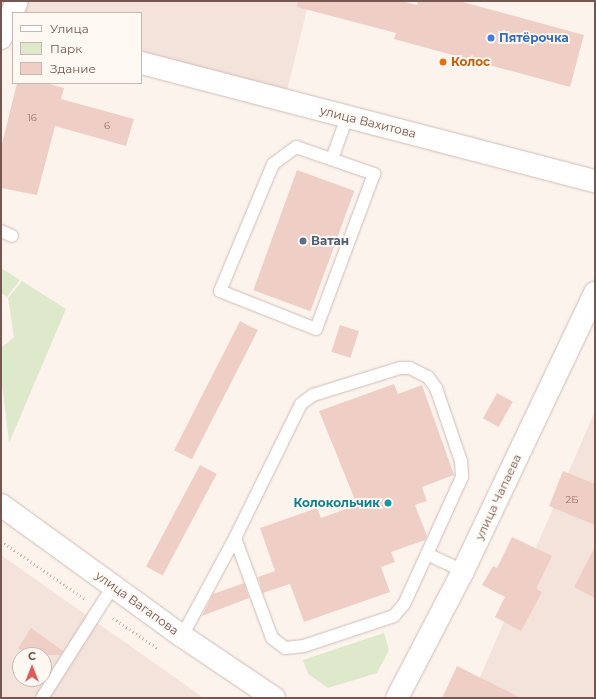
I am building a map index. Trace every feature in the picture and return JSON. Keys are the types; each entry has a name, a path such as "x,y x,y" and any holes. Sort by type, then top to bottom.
{"street":[{"path":"5,33 9,15 17,1"},
{"name":"улица Вахитова","path":"142,63 347,117 517,159 595,181"},
{"name":"улица Чапаева","path":"397,698 463,571 595,293"},
{"name":"улица Вагапова","path":"5,503 182,636 274,698"}],"lane":[{"path":"332,159 347,117"},
{"path":"296,147 332,159 374,174 316,329 220,291 273,164 296,147"},
{"path":"182,636 235,538 301,404 313,395 400,368 410,368 428,377 436,388 463,469 462,477 404,604 394,616 304,646 285,648 272,638 235,538"},
{"path":"427,554 463,571"},
{"path":"42,698 114,586"}],"path":[{"path":"1,541 164,653"}],"shaded area":[{"path":"1,1 309,1 287,91 142,51 142,12 12,12 12,14 1,27"},
{"path":"595,411 595,698 471,698"},
{"path":"1,555 204,698 1,698"}],"green space":[{"path":"1,268 20,280 7,297 1,293"},
{"path":"22,281 66,309 9,443 1,376 1,348 14,337 8,298"},
{"path":"384,633 389,650 377,673 328,688 308,674 303,660"}],"building":[{"path":"298,1 402,1 417,5 418,1 459,1 584,35 570,87 394,39 396,33 297,7"},
{"path":"17,84 50,84 64,88 61,99 134,119 126,146 55,126 37,195 1,188 1,148"},
{"name":"Ватан","path":"297,170 354,191 311,311 253,290"},
{"path":"240,321 258,330 192,459 174,450"},
{"path":"340,325 359,331 350,358 331,352"},
{"name":"Колокольчик","path":"394,384 398,394 422,385 454,475 422,487 427,501 415,505 427,536 425,540 391,552 395,562 381,567 390,592 304,622 290,584 263,593 258,577 275,571 260,528 317,508 321,518 357,505 319,411"},
{"path":"497,393 513,402 499,427 483,418"},
{"path":"200,465 217,474 163,575 146,567"},
{"path":"563,471 595,484 595,525 549,506"},
{"path":"512,537 552,556 536,589 542,592 521,631 495,617 505,597 482,585 493,566 497,568"},
{"path":"595,547 595,598 574,587"},
{"path":"244,583 249,598 202,616 213,594"},
{"path":"31,628 63,651 60,655 52,655 52,647 19,647"},
{"path":"457,666 521,698 442,698"}],"place":[{"name":"Пятёрочка","path":"491,38"},
{"name":"Колос","path":"443,62"},
{"name":"Ватан","path":"303,241"},
{"name":"Колокольчик","path":"388,503"}]}
